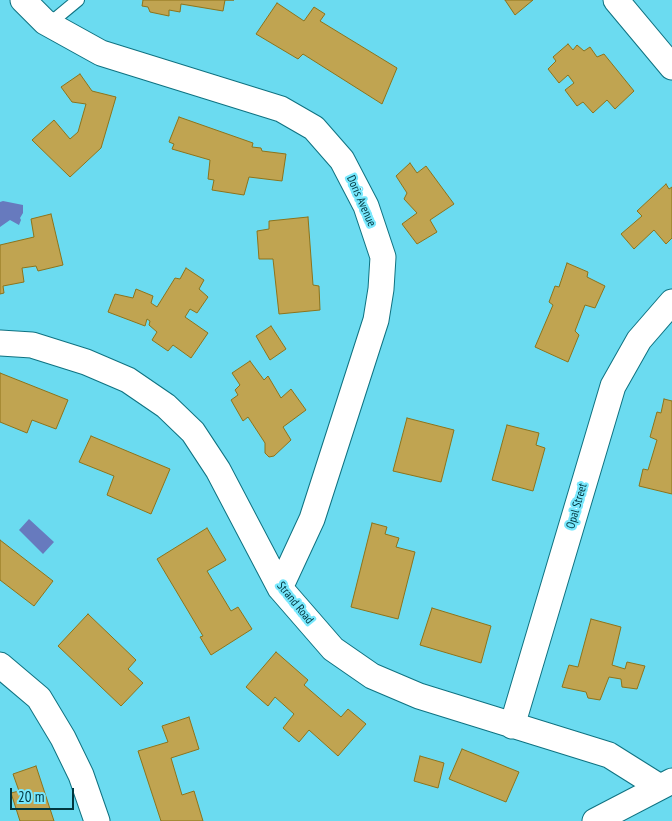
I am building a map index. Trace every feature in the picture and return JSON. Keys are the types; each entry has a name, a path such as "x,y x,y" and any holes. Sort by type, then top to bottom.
{"street":[{"name":"Doris Avenue","path":"23,0 49,24 101,53 240,95 281,109 306,123 314,128 342,160 366,206 383,257 381,289 376,320 312,519 280,588"},
{"path":"616,0 672,68"},
{"name":"Opal Street","path":"512,726 613,386 639,340 672,302"},
{"name":"Strand Road","path":"0,343 32,345 86,362 128,380 166,406 193,432 218,470 280,588 333,648 372,676 419,696 610,755 666,784"},
{"path":"0,666 39,698 63,738 81,775 97,821"},
{"path":"595,821 666,784"}],"lane":[{"path":"49,24 78,0"}],"water":[{"path":"0,202 23,205 23,213 19,225 10,220 0,227"},
{"path":"29,519 54,542 43,554 19,530"}],"building":[{"path":"143,0 225,0 223,11 181,4 180,12 169,10 169,16 150,12 148,7 142,6"},
{"path":"505,0 533,0 515,15"},
{"path":"277,3 304,21 314,7 325,14 320,21 397,68 382,104 303,54 298,59 256,34"},
{"path":"568,44 573,50 577,45 584,51 590,47 597,57 604,54 634,91 615,109 607,100 593,113 583,102 577,106 565,90 574,83 568,75 559,83 548,69 556,61 553,57"},
{"path":"80,74 92,91 116,97 101,148 70,177 32,140 54,120 70,139 78,132 86,104 72,102 61,87"},
{"path":"179,117 253,143 252,147 261,148 262,151 286,154 282,181 249,177 244,195 212,190 214,180 208,179 210,160 172,149 174,144 169,142"},
{"path":"410,163 417,173 426,166 454,204 430,220 437,232 417,244 402,224 417,213 404,199 407,193 396,176"},
{"path":"666,184 669,189 672,187 672,238 666,244 654,230 634,249 621,234 642,216 637,211"},
{"path":"51,214 63,265 38,271 36,266 22,268 24,282 3,286 4,293 0,294 0,245 34,237 31,219"},
{"path":"308,217 313,285 319,286 320,310 279,314 273,259 259,259 257,231 269,229 269,221"},
{"path":"567,263 588,272 587,277 605,286 595,308 585,305 575,331 579,335 568,362 535,347 553,305 549,302 555,286 559,287"},
{"path":"186,268 204,280 199,289 208,297 197,313 190,309 185,317 208,333 191,358 173,345 168,351 152,340 157,332 149,325 150,321 147,319 145,326 108,312 115,294 133,298 136,289 153,296 151,303 157,307 175,278 180,279"},
{"path":"271,326 286,349 270,360 256,336"},
{"path":"250,361 264,380 268,376 281,398 291,389 306,410 283,427 291,440 274,456 269,457 265,453 265,443 248,417 243,421 231,400 238,395 235,390 240,385 232,373"},
{"path":"0,373 68,400 56,429 32,420 27,433 0,422"},
{"path":"664,399 672,401 672,494 639,486 643,469 648,470 657,440 650,437 657,412 661,413"},
{"path":"407,418 454,430 441,482 393,471"},
{"path":"507,425 539,433 536,445 545,448 533,491 492,480"},
{"path":"91,436 170,469 151,514 107,495 114,476 79,462"},
{"path":"372,523 387,527 385,534 399,538 396,547 415,552 398,619 351,607"},
{"path":"207,528 226,560 207,571 231,611 238,607 252,629 211,655 200,637 203,636 157,559"},
{"path":"0,540 53,581 34,606 0,580"},
{"path":"432,608 491,626 481,663 420,645"},
{"path":"88,614 136,660 128,669 143,683 121,706 58,646"},
{"path":"591,619 621,627 612,665 625,669 627,662 645,666 637,689 622,687 621,679 609,677 600,700 588,698 586,692 562,687 569,665 578,667"},
{"path":"276,652 308,680 304,685 341,717 348,709 366,724 338,756 309,730 299,742 283,728 294,714 275,697 268,706 246,687"},
{"path":"189,717 199,749 171,758 182,795 194,791 203,821 161,821 138,751 168,742 162,726"},
{"path":"462,749 519,772 506,802 449,779"},
{"path":"420,756 444,763 438,788 414,781"},
{"path":"36,766 54,821 20,821 11,793 19,791 13,774"}]}
